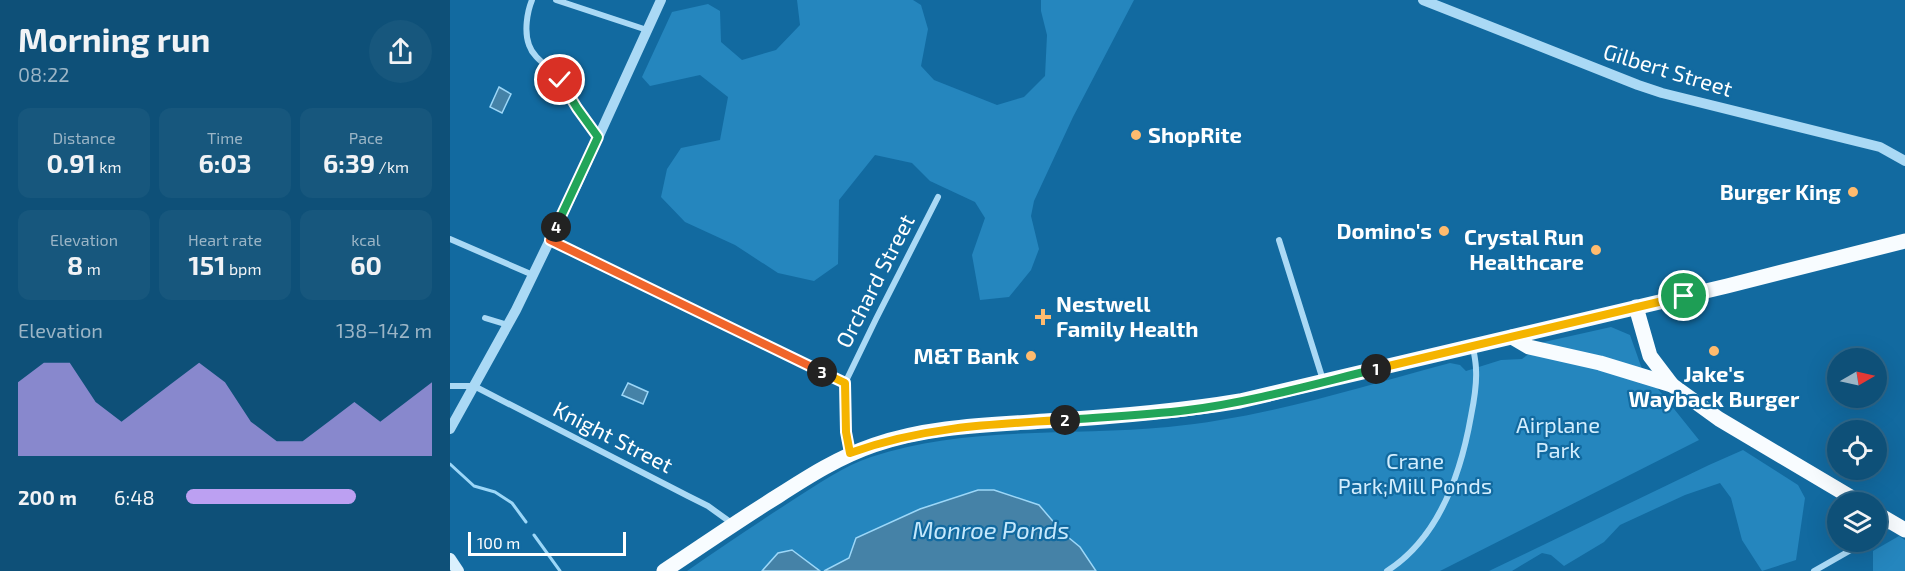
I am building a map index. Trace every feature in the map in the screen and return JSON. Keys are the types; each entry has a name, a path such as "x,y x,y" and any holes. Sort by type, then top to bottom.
{"main road":[{"path":"664,571 827,465 850,453 908,435 951,428 1189,410 1240,401 1905,241"},
{"path":"1636,307 1650,356 1672,385 1719,419 1842,492"},
{"path":"1512,337 1529,347 1600,363 1672,385"},
{"path":"450,559 458,571"}],"street":[{"path":"532,0 526,26 529,45 540,61 560,80 598,137"},
{"path":"556,0 647,30"},
{"path":"450,429 533,275 661,0"},
{"name":"Gilbert Street","path":"1423,0 1638,85 1880,147 1905,161"},
{"name":"Orchard Street","path":"850,453 846,432 845,383 938,197"},
{"path":"450,239 533,275"},
{"path":"550,240 845,383"},
{"path":"1280,240 1323,382"},
{"path":"485,318 508,325"},
{"path":"1387,571 1398,564 1417,544 1437,518 1451,488 1466,447 1473,404 1476,370 1473,346"},
{"path":"450,386 474,387"},
{"name":"Knight Street","path":"474,387 688,496 733,524"},
{"path":"1814,571 1847,552"}],"green space":[{"path":"797,0 913,0 921,5 928,29 921,66 934,80 997,105 1024,97 1045,76 1047,35 1041,11 1041,0 1134,0 1073,117 1034,201 1031,216 1039,249 1031,270 1009,297 980,300 972,255 985,218 975,202 930,181 912,163 875,155 839,200 838,264 814,281 778,273 735,245 685,222 661,197 667,169 681,148 720,140 728,97 700,75 650,86 642,77 672,12 708,4 720,11 721,42 742,60 776,50 800,25"},
{"name":"Crane Park;Mill Ponds","path":"1611,327 1630,335 1642,369 1699,440 1440,571 687,571 832,475 871,457 906,447 980,436 1131,430 1204,423 1310,401 1450,363 1460,365 1466,371 1501,360 1522,359 1544,342"},
{"path":"1743,450 1798,485 1805,498 1796,560 1762,571 1742,540 1731,498 1720,483 1685,495 1620,525 1604,542 1564,566 1551,555 1542,553 1512,571 1489,571 1709,465"},
{"path":"1899,536 1905,540 1905,571 1873,571 1873,552 1887,552 1887,543"}],"water":[{"path":"499,87 511,94 502,113 490,107"},
{"path":"628,383 648,392 643,404 622,395"},
{"name":"Monroe Ponds","path":"978,490 994,490 1039,505 1063,533 1080,547 1096,571 824,571 849,558 856,538 920,509"},
{"path":"792,550 820,571 762,571 778,553"}],"waterway":[{"path":"450,464 474,486 495,492 512,503 526,522"},
{"path":"534,535 560,571"}],"place":[{"name":"ShopRite","path":"1136,135"},
{"name":"Burger King","path":"1853,192"},
{"name":"Domino's","path":"1444,231"},
{"name":"Crystal Run Healthcare","path":"1596,250"},
{"name":"Nestwell Family Health","path":"1043,317"},
{"name":"Jake's Wayback Burger","path":"1714,351"},
{"name":"M&T Bank","path":"1031,356"}],"route":[{"path":"560,80 598,137 550,240 845,383 846,432 850,453 908,435 951,428 1127,416 1189,410 1240,401 1684,296"}],"park label":[{"name":"Airplane Park","path":"1558,438"}]}
